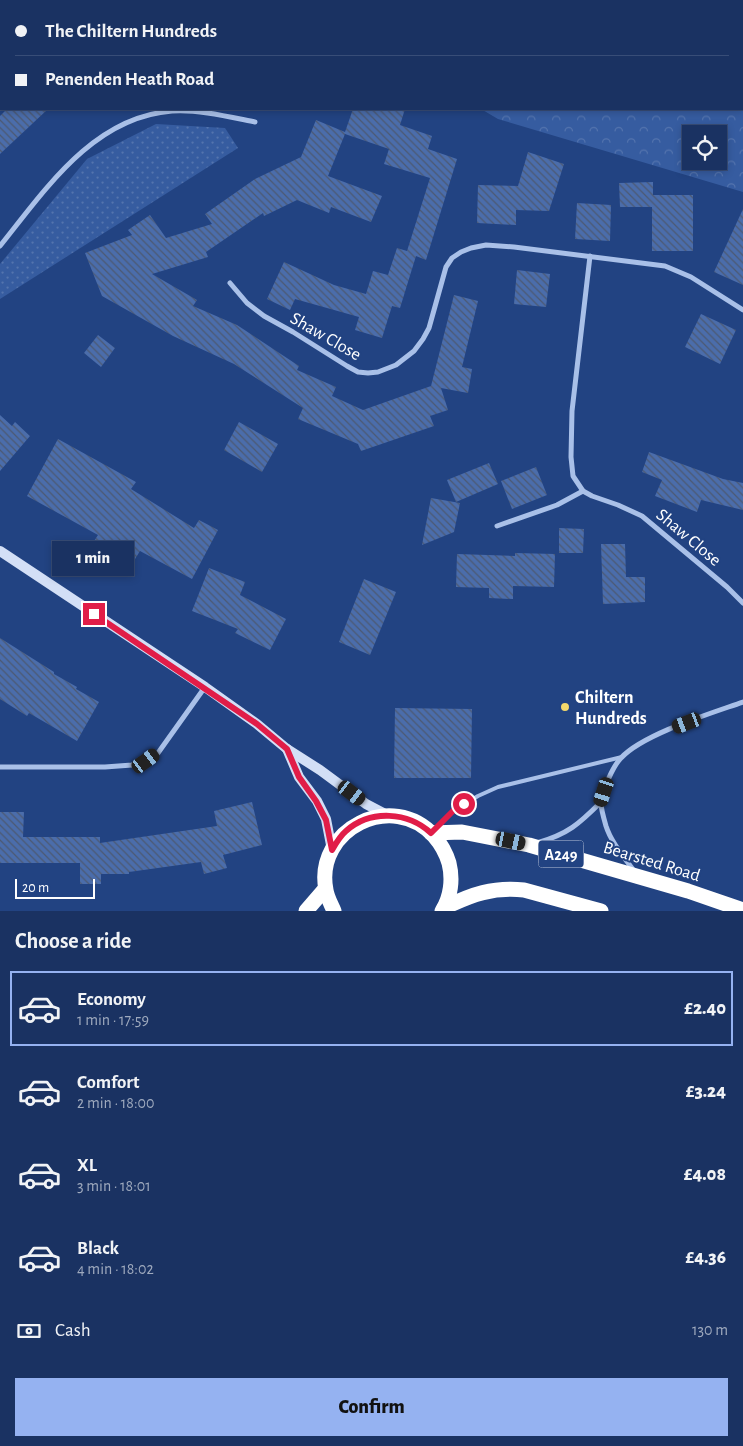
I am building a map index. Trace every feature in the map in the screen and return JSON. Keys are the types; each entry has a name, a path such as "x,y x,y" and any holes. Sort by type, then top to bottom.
{"highway":[{"path":"334,911 329,901 325,876 327,862 332,850 345,832 354,825 365,820 388,816 400,817 424,827 444,849 450,868 450,888 443,909"},
{"name":"Bearsted Road","path":"431,833 462,832 529,845 688,891 743,910"},
{"path":"306,911 326,888"},
{"name":"A249","path":"443,909 472,895 498,889 511,889 524,890 601,911"}],"street":[{"path":"0,246 44,189 71,162 99,138 123,124 149,114 174,111 215,114 255,122"},
{"name":"Shaw Close","path":"230,283 247,303 264,316 358,372 373,373 396,365 414,351 423,339 434,312 446,267 452,258 461,252 481,246 494,245 665,266 691,277 743,310"},
{"path":"497,526 557,505 583,491 573,476 571,444 577,368 590,256"},
{"name":"Shaw Close","path":"583,491 642,516 727,587 743,603"},
{"path":"0,551 205,687 257,724 287,749 320,770 366,804 388,816"},
{"path":"0,767 105,767 132,765 146,761 158,753 205,687"},
{"path":"529,845 556,837 579,824 601,802 610,774 622,757 641,743 668,730 743,702"},
{"path":"287,749 299,777 316,801 326,820 332,850"},
{"path":"601,802 606,825 612,840 637,876"}],"lane":[{"path":"431,833 453,811 498,787 622,757"}],"green space":[{"path":"483,110 743,110 743,192 498,119"},
{"path":"156,124 225,128 238,148 0,299 0,264 87,159"}],"building":[{"path":"6,110 47,110 0,154 0,116"},
{"path":"353,110 405,110 400,125 432,136 428,149 457,159 426,260 416,256 400,308 392,306 382,338 355,330 359,317 295,299 290,310 267,299 284,262 334,285 366,294 373,271 388,275 397,248 407,251 430,178 384,164 389,149 345,134 328,176 382,196 371,222 331,207 329,213 297,200 264,216 263,213 206,252 208,257 152,274 197,300 193,306 237,325 299,366 297,370 336,387 332,396 363,410 431,386 454,295 478,301 462,367 472,369 468,393 441,388 448,410 430,416 434,426 361,451 358,444 298,419 303,408 234,364 173,336 102,296 85,253 132,235 128,230 150,215 166,238 212,224 205,214 255,179 301,157 316,120 345,132"},
{"path":"528,152 564,164 549,211 516,210 516,225 477,223 478,185 518,186"},
{"path":"653,182 653,195 693,195 693,251 652,251 652,207 620,207 619,183"},
{"path":"577,203 611,205 610,241 575,239"},
{"path":"743,209 743,285 714,272"},
{"path":"517,270 550,274 546,307 514,304"},
{"path":"701,314 736,330 720,364 685,347"},
{"path":"98,335 115,348 101,367 84,353"},
{"path":"0,415 12,426 15,422 30,436 0,471"},
{"path":"239,422 278,444 262,472 224,450"},
{"path":"58,439 136,482 131,489 194,528 199,520 218,530 192,579 140,551 132,564 94,541 98,535 27,496"},
{"path":"649,452 723,479 743,483 743,510 701,500 697,512 655,496 662,480 642,472"},
{"path":"489,463 498,484 456,502 447,480"},
{"path":"536,467 547,495 512,509 501,481"},
{"path":"431,498 460,503 454,532 422,545"},
{"path":"559,528 584,529 583,553 559,553"},
{"path":"601,544 625,544 626,577 645,577 645,602 603,604"},
{"path":"515,553 555,554 554,587 513,586 513,599 489,598 489,588 456,587 457,554 515,556"},
{"path":"209,568 245,582 240,595 286,619 270,650 235,633 238,629 192,611"},
{"path":"364,579 396,592 370,655 339,642"},
{"path":"0,638 77,687 76,689 99,702 77,741 29,713 27,716 0,699"},
{"path":"395,708 472,709 471,778 394,778"},
{"path":"252,802 262,845 223,855 227,868 204,874 201,862 129,872 129,874 101,874 101,884 80,884 80,863 0,863 0,812 24,812 23,837 100,837 100,843 217,826 214,811"}],"place":[{"name":"Chiltern Hundreds","path":"565,707"}],"route":[{"path":"94,614 205,687 257,724 287,749 299,777 322,810 330,833 332,850 345,832 365,820 376,817 400,817 413,821 431,833 453,811 464,804"}]}
